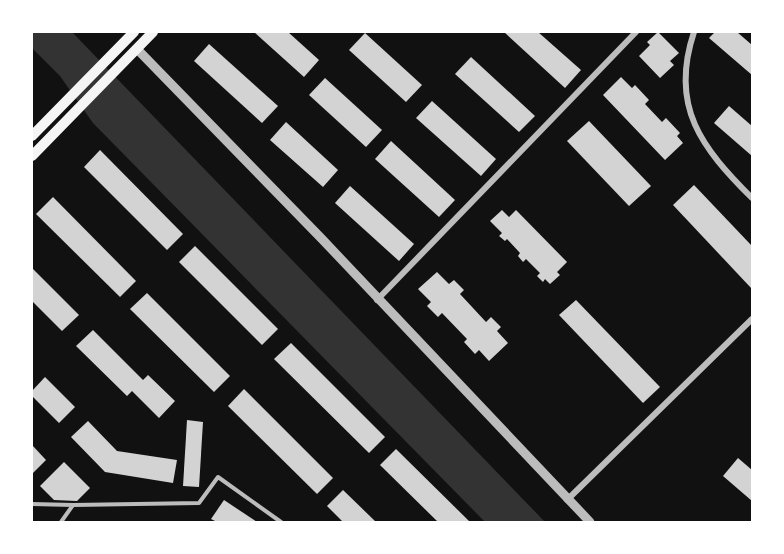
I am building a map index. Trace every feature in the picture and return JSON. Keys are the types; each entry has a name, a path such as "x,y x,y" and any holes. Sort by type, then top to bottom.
{"main road":[{"path":"32,156 153,32"},
{"path":"32,136 105,62 127,34 137,49"}],"street":[{"path":"377,300 636,32"},
{"path":"694,32 686,83 689,108 696,132 721,167 753,198"},
{"path":"137,49 321,238 377,300 590,522"},
{"path":"567,500 753,319"}],"lane":[{"path":"32,504 199,503 218,477 281,522"},
{"path":"61,522 73,505"}],"shaded area":[{"path":"32,32 72,32 545,522 485,522 93,123 60,76 32,48"}],"building":[{"path":"254,32 288,32 319,60 304,77"},
{"path":"504,32 538,32 581,70 565,88"},
{"path":"658,32 679,53 670,61 674,65 660,78 639,56 650,45 647,42"},
{"path":"715,32 737,32 752,45 752,75 709,38"},
{"path":"365,33 422,85 406,102 349,50"},
{"path":"209,44 278,106 262,123 194,61"},
{"path":"471,57 535,116 519,132 455,74"},
{"path":"621,77 632,88 635,85 649,100 645,104 662,122 666,118 680,133 677,136 683,143 665,160 603,95"},
{"path":"325,78 382,130 366,147 309,95"},
{"path":"432,101 496,159 481,176 416,118"},
{"path":"729,106 752,126 752,156 714,123"},
{"path":"589,121 651,186 629,206 567,141"},
{"path":"286,122 338,170 323,187 270,140"},
{"path":"391,141 455,200 439,217 375,159"},
{"path":"100,150 183,234 167,250 84,167"},
{"path":"694,185 752,246 752,289 673,205"},
{"path":"350,186 414,244 399,261 335,203"},
{"path":"53,197 136,281 120,297 36,214"},
{"path":"502,210 509,217 516,210 567,262 557,272 560,275 550,284 545,279 543,282 537,276 540,273 526,259 523,262 518,256 520,253 507,239 505,241 499,236 502,233 490,221"},
{"path":"195,246 278,329 262,345 179,262"},
{"path":"32,268 79,315 62,331 32,301"},
{"path":"437,272 449,284 454,280 464,290 460,294 486,322 491,317 501,327 497,331 508,343 489,361 479,350 475,354 464,342 467,339 442,313 438,317 427,306 431,302 418,289"},
{"path":"147,293 230,376 214,392 130,309"},
{"path":"576,300 660,387 643,403 559,315"},
{"path":"93,330 143,380 148,375 175,401 159,418 132,391 127,396 76,346"},
{"path":"291,343 385,437 369,453 274,359"},
{"path":"45,377 75,407 59,423 32,396 32,391"},
{"path":"244,389 333,478 317,494 228,406"},
{"path":"187,420 203,422 199,487 183,486"},
{"path":"88,421 117,451 177,460 173,483 105,472 71,437"},
{"path":"32,445 46,460 32,474"},
{"path":"396,449 470,522 438,522 380,465"},
{"path":"738,458 752,470 752,501 723,476"},
{"path":"64,462 90,488 77,501 54,500 40,486"},
{"path":"343,490 376,522 343,522 327,506"},
{"path":"224,500 257,522 217,522 211,519"}]}
